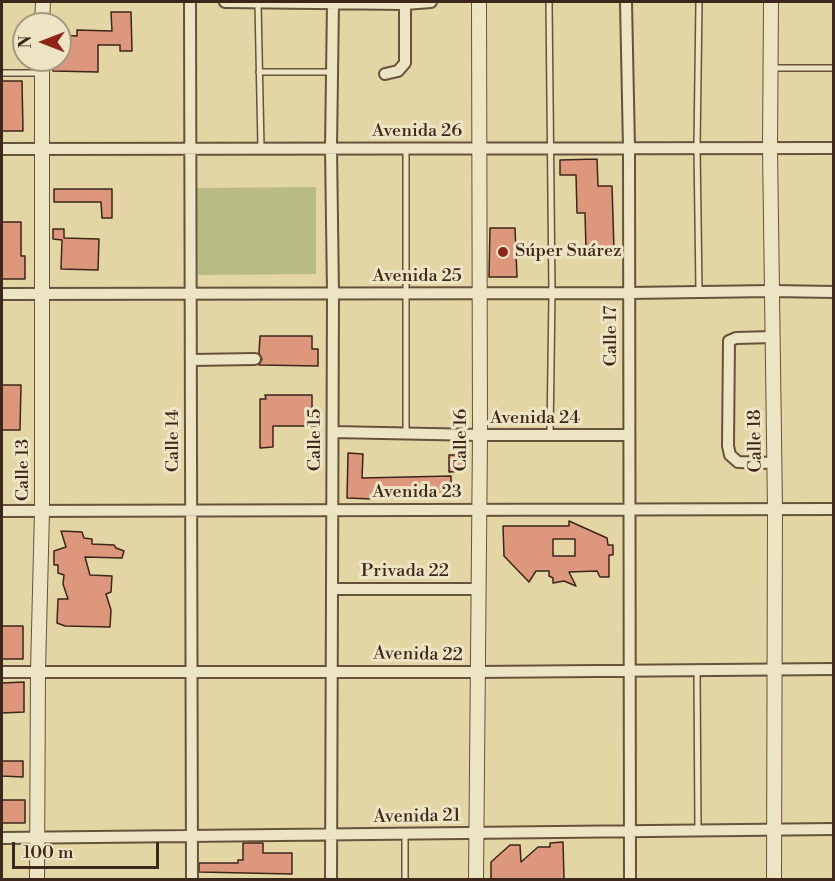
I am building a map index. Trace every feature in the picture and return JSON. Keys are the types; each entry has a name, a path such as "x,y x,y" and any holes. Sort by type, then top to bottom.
{"street":[{"name":"Calle 14","path":"190,2 192,879"},
{"path":"225,2 405,4 431,2"},
{"name":"Calle 15","path":"331,879 333,2"},
{"name":"Calle 16","path":"476,879 480,435 479,2"},
{"name":"Calle 17","path":"626,2 630,879"},
{"name":"Calle 18","path":"771,2 770,148 775,509 774,879"},
{"path":"385,74 398,71 405,63 405,4"},
{"name":"Calle 13","path":"37,879 38,671 42,511 42,72"},
{"name":"Avenida 26","path":"2,149 834,148"},
{"name":"Avenida 25","path":"2,294 834,292"},
{"path":"773,337 736,338 729,341 728,435 730,455 738,462 774,463"},
{"path":"190,360 255,359"},
{"name":"Avenida 24","path":"333,432 629,435"},
{"name":"Avenida 23","path":"2,511 834,509"},
{"name":"Privada 22","path":"332,589 478,589"},
{"name":"Avenida 22","path":"2,672 834,669"},
{"name":"Avenida 21","path":"2,838 834,830"}],"lane":[{"path":"549,2 552,293 550,435"},
{"path":"699,2 697,147 699,291"},
{"path":"258,3 261,149"},
{"path":"770,68 834,68"},
{"path":"259,72 332,72"},
{"path":"406,148 406,434"},
{"path":"697,670 698,830"},
{"path":"405,834 405,879"}],"green space":[{"path":"316,187 316,274 198,275 197,188"}],"building":[{"path":"111,12 131,12 132,51 120,51 120,45 98,45 98,72 72,71 72,36 77,36 77,30 112,31"},
{"path":"2,81 22,81 23,131 2,131"},
{"path":"597,159 598,186 612,186 614,250 586,250 585,213 577,213 576,175 560,175 560,160"},
{"path":"54,189 112,189 112,218 102,218 101,202 54,202"},
{"path":"2,222 21,222 21,256 25,256 25,279 2,279"},
{"name":"Súper Suárez","path":"490,228 515,228 517,277 489,277"},
{"path":"53,229 64,229 64,238 99,239 98,270 61,269 62,240 53,239"},
{"path":"260,336 312,336 312,349 318,349 318,366 259,365 262,359 259,353"},
{"path":"2,385 21,385 20,430 2,430"},
{"path":"265,395 312,395 316,426 273,426 273,447 260,448 260,399 266,399"},
{"path":"348,453 363,454 362,478 451,476 451,497 372,495 372,499 347,498"},
{"path":"449,455 463,455 464,471 449,472"},
{"path":"569,521 607,538 608,545 613,545 613,555 609,555 609,577 600,577 597,571 569,572 576,586 564,581 553,583 549,571 536,571 529,582 504,556 503,526 569,526","holes":["553,539 575,539 575,556 553,556"]},
{"path":"61,531 82,532 84,538 92,539 92,544 114,545 124,551 122,558 85,557 90,575 112,576 111,592 106,594 111,610 110,627 65,626 57,623 58,599 68,599 63,584 64,575 58,573 58,565 54,565 54,551 66,547"},
{"path":"2,626 23,626 23,659 2,659"},
{"path":"24,682 24,712 2,713 2,683"},
{"path":"2,761 23,761 23,777 2,776"},
{"path":"2,800 25,800 25,823 2,823"},
{"path":"563,842 564,879 491,879 491,862 510,845 520,845 521,862 538,847 550,847 550,843"},
{"path":"243,843 263,843 263,853 292,853 292,874 199,872 199,863 238,863 238,860 243,860"}],"place":[{"name":"Súper Suárez","path":"503,252"}]}
